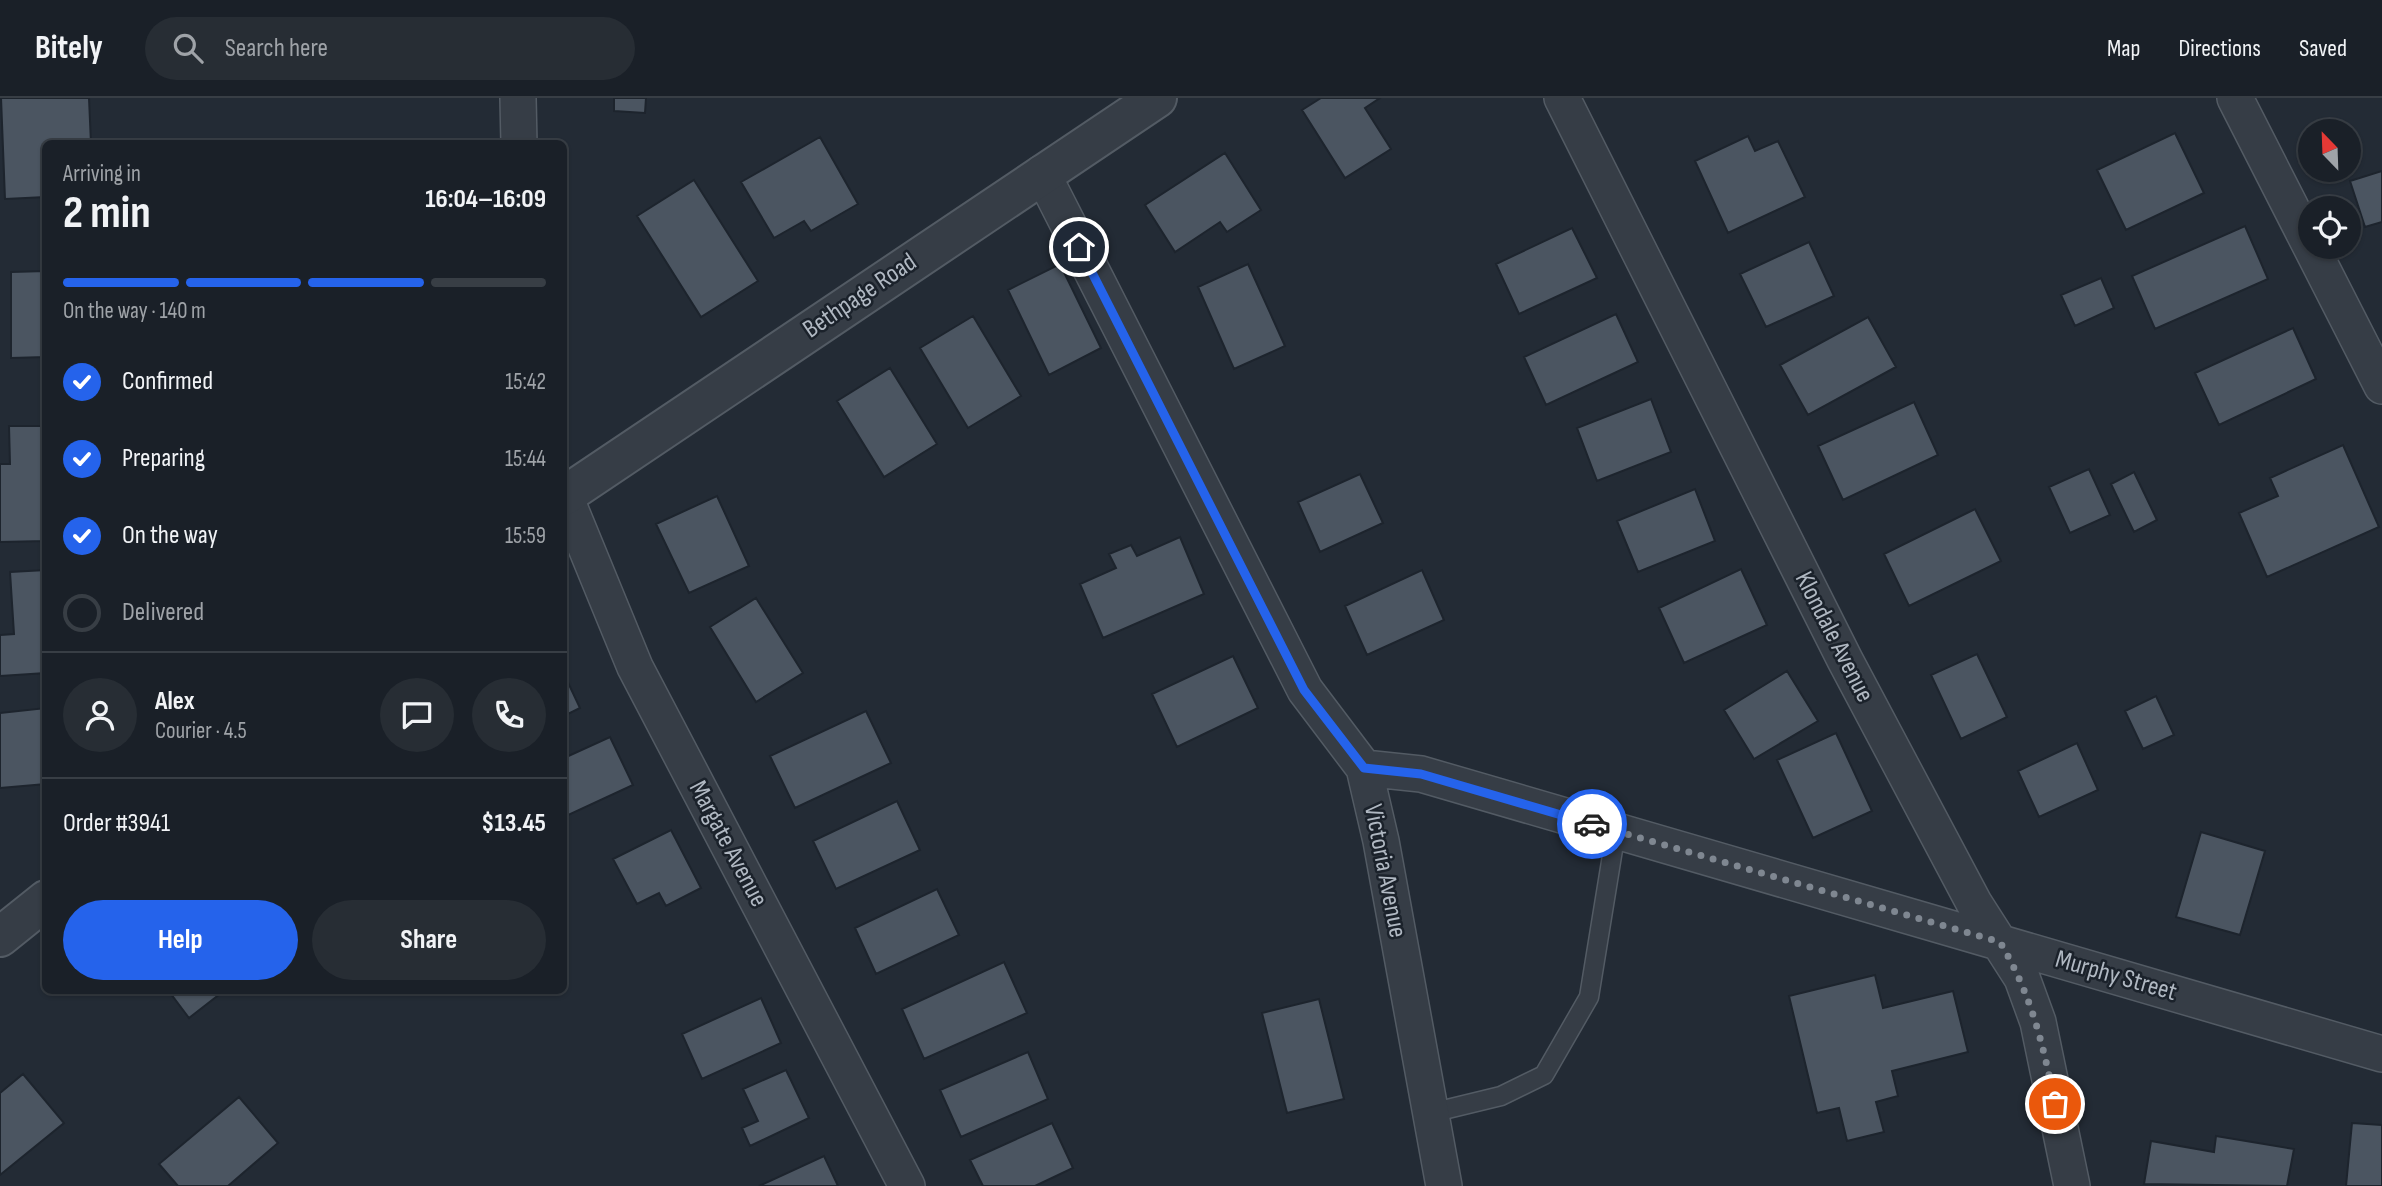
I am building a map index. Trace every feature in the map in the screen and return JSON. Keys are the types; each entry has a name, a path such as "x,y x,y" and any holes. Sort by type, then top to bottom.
{"street":[{"path":"518,98 519,140"},
{"name":"Bethpage Road","path":"567,494 1157,98"},
{"name":"Klondale Avenue","path":"1562,98 1845,660 1974,903 2022,978 2038,1022 2072,1186"},
{"path":"2235,98 2382,386"},
{"name":"Victoria Avenue","path":"1042,173 1304,690 1364,768 1383,855 1444,1186"},
{"name":"Margate Avenue","path":"567,503 635,667 907,1186"},
{"name":"Murphy Street","path":"1364,768 1421,774 2382,1054"},
{"path":"0,937 42,903"}],"lane":[{"path":"1431,1113 1501,1096 1544,1075 1589,997 1616,831"}],"building":[{"path":"1,98 89,98 91,140 42,140 42,197 5,199"},
{"path":"614,98 646,98 645,113 614,111"},
{"path":"1321,98 1380,98 1365,108 1391,149 1345,178 1302,110"},
{"path":"2175,133 2204,193 2126,230 2097,170"},
{"path":"1748,136 1755,151 1778,141 1805,197 1728,233 1695,161"},
{"path":"820,137 858,204 811,231 804,221 774,238 741,182"},
{"path":"1225,153 1261,210 1227,232 1220,222 1175,252 1145,205"},
{"path":"2382,171 2382,222 2365,227 2361,215 2361,196 2355,196 2350,182 2361,182 2361,178"},
{"path":"694,180 758,281 701,317 637,216"},
{"path":"2245,226 2268,279 2155,329 2132,276"},
{"path":"1572,228 1597,278 1519,314 1496,264"},
{"path":"1809,242 1834,296 1766,327 1740,274"},
{"path":"1060,264 1101,348 1049,375 1008,290"},
{"path":"1248,264 1285,346 1234,369 1198,287"},
{"path":"42,271 42,357 11,358 11,272"},
{"path":"2101,278 2114,308 2075,326 2061,295"},
{"path":"1616,314 1638,362 1546,405 1524,357"},
{"path":"973,316 1021,396 968,428 920,348"},
{"path":"1868,317 1896,367 1808,415 1780,365"},
{"path":"2293,328 2316,379 2219,425 2195,373"},
{"path":"890,368 937,444 884,477 837,401"},
{"path":"1651,399 1671,452 1597,481 1577,428"},
{"path":"1914,402 1938,455 1843,500 1818,446"},
{"path":"9,426 42,426 42,541 0,542 0,464 10,464"},
{"path":"2343,445 2379,527 2267,577 2239,513 2278,496 2270,478"},
{"path":"2089,469 2110,515 2070,533 2049,487"},
{"path":"2134,472 2157,520 2134,532 2111,484"},
{"path":"1360,474 1383,523 1320,552 1298,502"},
{"path":"1695,489 1715,541 1638,572 1617,521"},
{"path":"717,496 749,566 689,593 656,524"},
{"path":"1975,509 2001,561 1909,606 1884,554"},
{"path":"1180,537 1204,594 1103,638 1080,584 1116,568 1109,554 1131,545 1137,556"},
{"path":"1741,569 1767,625 1684,663 1659,608"},
{"path":"42,570 42,673 0,676 0,635 14,634 10,572"},
{"path":"1422,570 1444,620 1367,655 1345,606"},
{"path":"756,598 803,673 756,702 710,627"},
{"path":"1977,654 2007,717 1961,739 1931,675"},
{"path":"1233,656 1258,708 1177,747 1152,694"},
{"path":"1787,671 1818,721 1754,759 1724,710"},
{"path":"567,680 580,708 567,714"},
{"path":"2156,696 2174,735 2143,749 2125,711"},
{"path":"42,708 42,784 0,788 0,713"},
{"path":"866,711 891,763 795,808 770,756"},
{"path":"1836,733 1872,811 1813,838 1777,760"},
{"path":"610,737 633,785 567,816 567,757"},
{"path":"2077,743 2098,790 2039,817 2018,771"},
{"path":"897,801 920,850 836,889 813,841"},
{"path":"671,830 701,888 666,906 659,893 637,904 613,859"},
{"path":"2201,832 2265,851 2240,935 2176,917"},
{"path":"937,889 959,935 876,974 855,928"},
{"path":"1004,962 1027,1013 924,1059 902,1009"},
{"path":"1875,975 1883,1008 1953,991 1968,1052 1892,1071 1898,1096 1876,1102 1884,1132 1847,1141 1839,1108 1817,1113 1789,996"},
{"path":"171,994 220,994 189,1018"},
{"path":"761,998 781,1043 702,1079 682,1034"},
{"path":"1319,999 1344,1099 1287,1113 1262,1013"},
{"path":"1028,1052 1048,1099 961,1137 940,1090"},
{"path":"786,1070 809,1118 750,1146 742,1128 758,1121 743,1089"},
{"path":"23,1074 64,1123 0,1175 0,1093"},
{"path":"239,1097 278,1143 228,1186 178,1186 159,1164"},
{"path":"1052,1123 1073,1168 1035,1186 983,1186 970,1160"},
{"path":"2352,1123 2382,1125 2382,1186 2346,1186"},
{"path":"2216,1136 2294,1149 2287,1186 2144,1184 2151,1141 2214,1152"},
{"path":"824,1156 838,1186 759,1186"}],"way so far":[{"path":"1592,824 2000,942 2022,978 2038,1022 2055,1104"}],"route":[{"path":"1079,247 1304,690 1364,768 1421,774 1592,824"}]}
